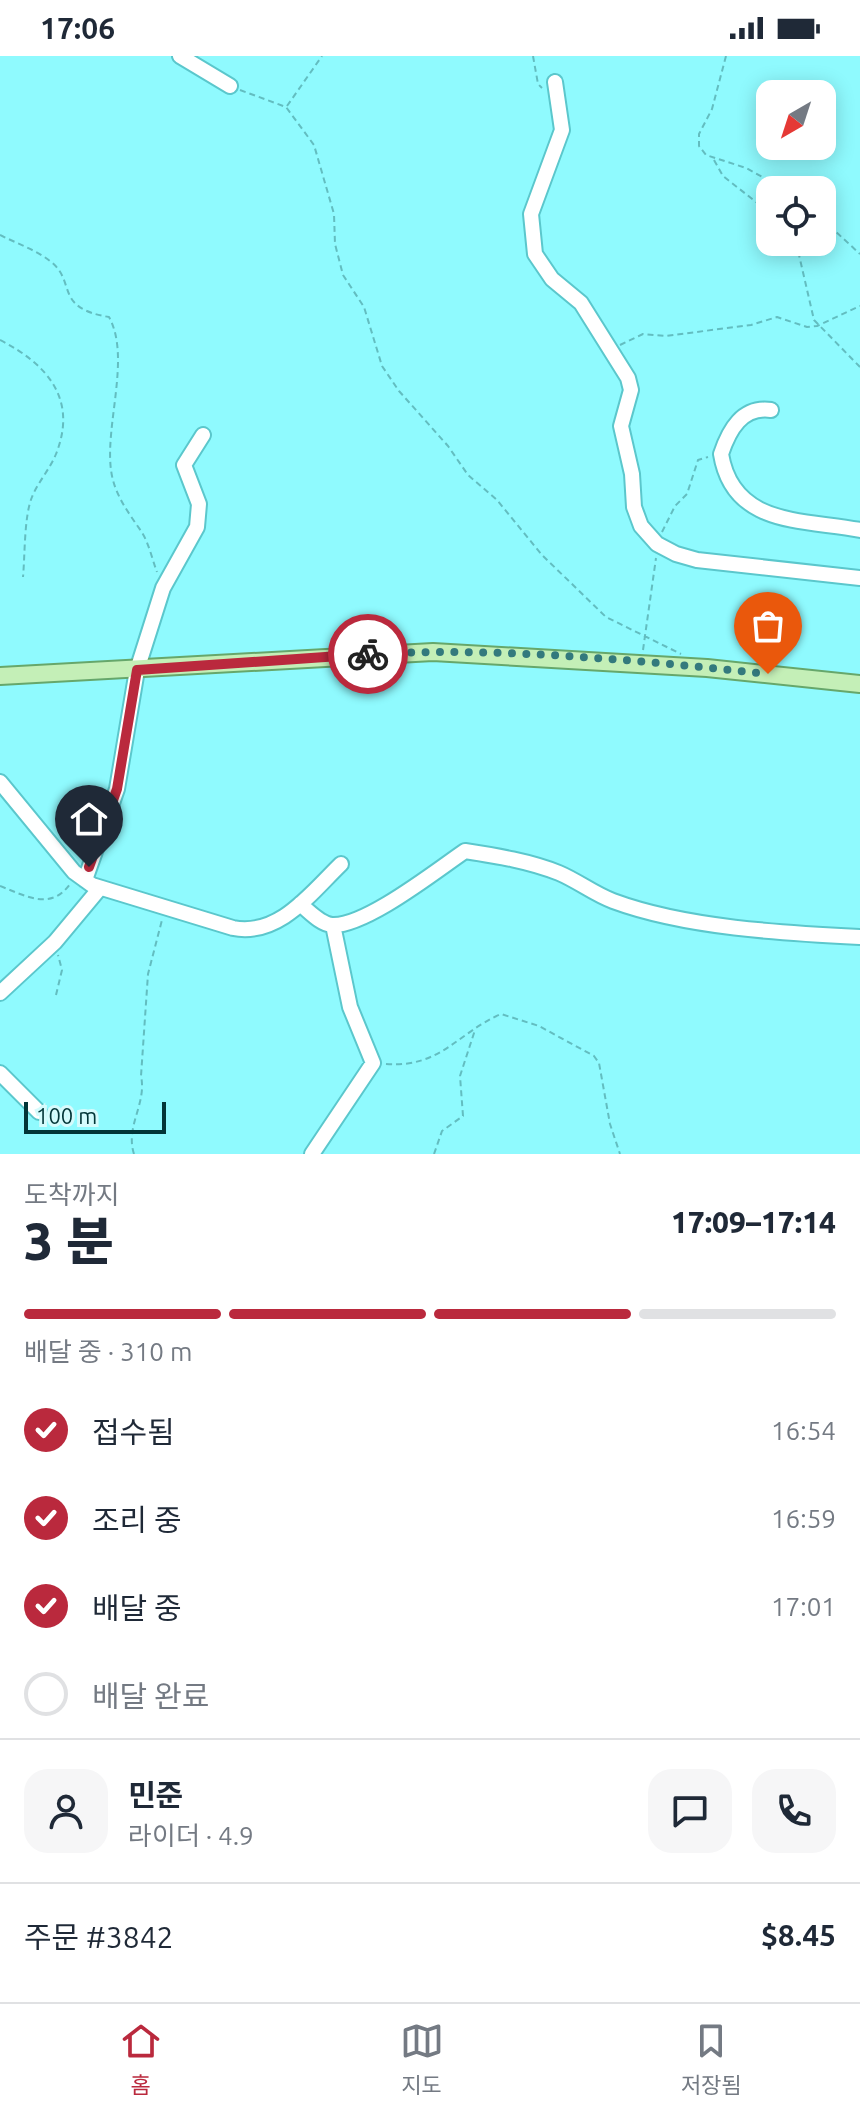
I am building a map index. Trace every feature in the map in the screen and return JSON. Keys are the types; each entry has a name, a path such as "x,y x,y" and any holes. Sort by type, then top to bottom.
{"main road":[{"path":"0,676 433,652 707,668 860,684"}],"street":[{"path":"180,56 230,86"},
{"path":"556,86 562,130 534,201 532,242 543,268 581,303 628,378 631,390 621,426 631,463 634,507 641,526 657,544 697,560 860,578"},
{"path":"771,410 751,412 737,421 721,454 728,479 750,505 792,521 860,530"},
{"path":"80,876 117,789 137,670 163,588 197,527 199,504 184,465 203,435"},
{"path":"0,782 80,876 100,888 165,910 249,931 274,923 300,904 341,864"},
{"path":"300,904 322,921 333,925 369,914 465,851 559,873 613,901 677,917 814,935 860,937"},
{"path":"0,993 55,942 100,888"},
{"path":"312,1154 373,1063 350,1007 333,925"},
{"path":"0,1073 39,1112"}],"path":[{"path":"286,107 322,56"},
{"path":"533,56 538,84 542,88 556,86"},
{"path":"726,56 712,109 697,140 702,151 713,158 761,176"},
{"path":"230,86 286,107 314,145 334,214 335,244 343,275 364,307 374,346 392,382 448,446 468,475 497,500 542,555 606,617 707,668"},
{"path":"713,158 723,176 756,202"},
{"path":"836,232 860,254"},
{"path":"0,235 49,260 60,272 68,297 95,315 109,317 113,323 118,340 109,452 112,480 126,511 143,533 163,588"},
{"path":"799,256 809,305 817,326 860,367"},
{"path":"610,353 629,339 643,334 677,335 751,325 777,317 807,327 817,326 860,306"},
{"path":"0,340 29,356 48,375 62,397 58,450 31,499 23,577"},
{"path":"638,663 657,544 675,506 687,494 698,460 721,454"},
{"path":"0,886 34,899 49,900 80,876"},
{"path":"134,1154 132,1129 144,1091 141,1076 148,974 165,910"},
{"path":"55,942 62,970 56,995"},
{"path":"373,1063 403,1065 437,1056 501,1014 539,1026 594,1056 599,1063 610,1124 620,1154"},
{"path":"434,1154 442,1131 463,1116 460,1076 475,1030"}],"way so far":[{"path":"368,654 433,652 544,657 768,674"}],"route":[{"path":"89,867 117,789 137,670 368,654"}]}
